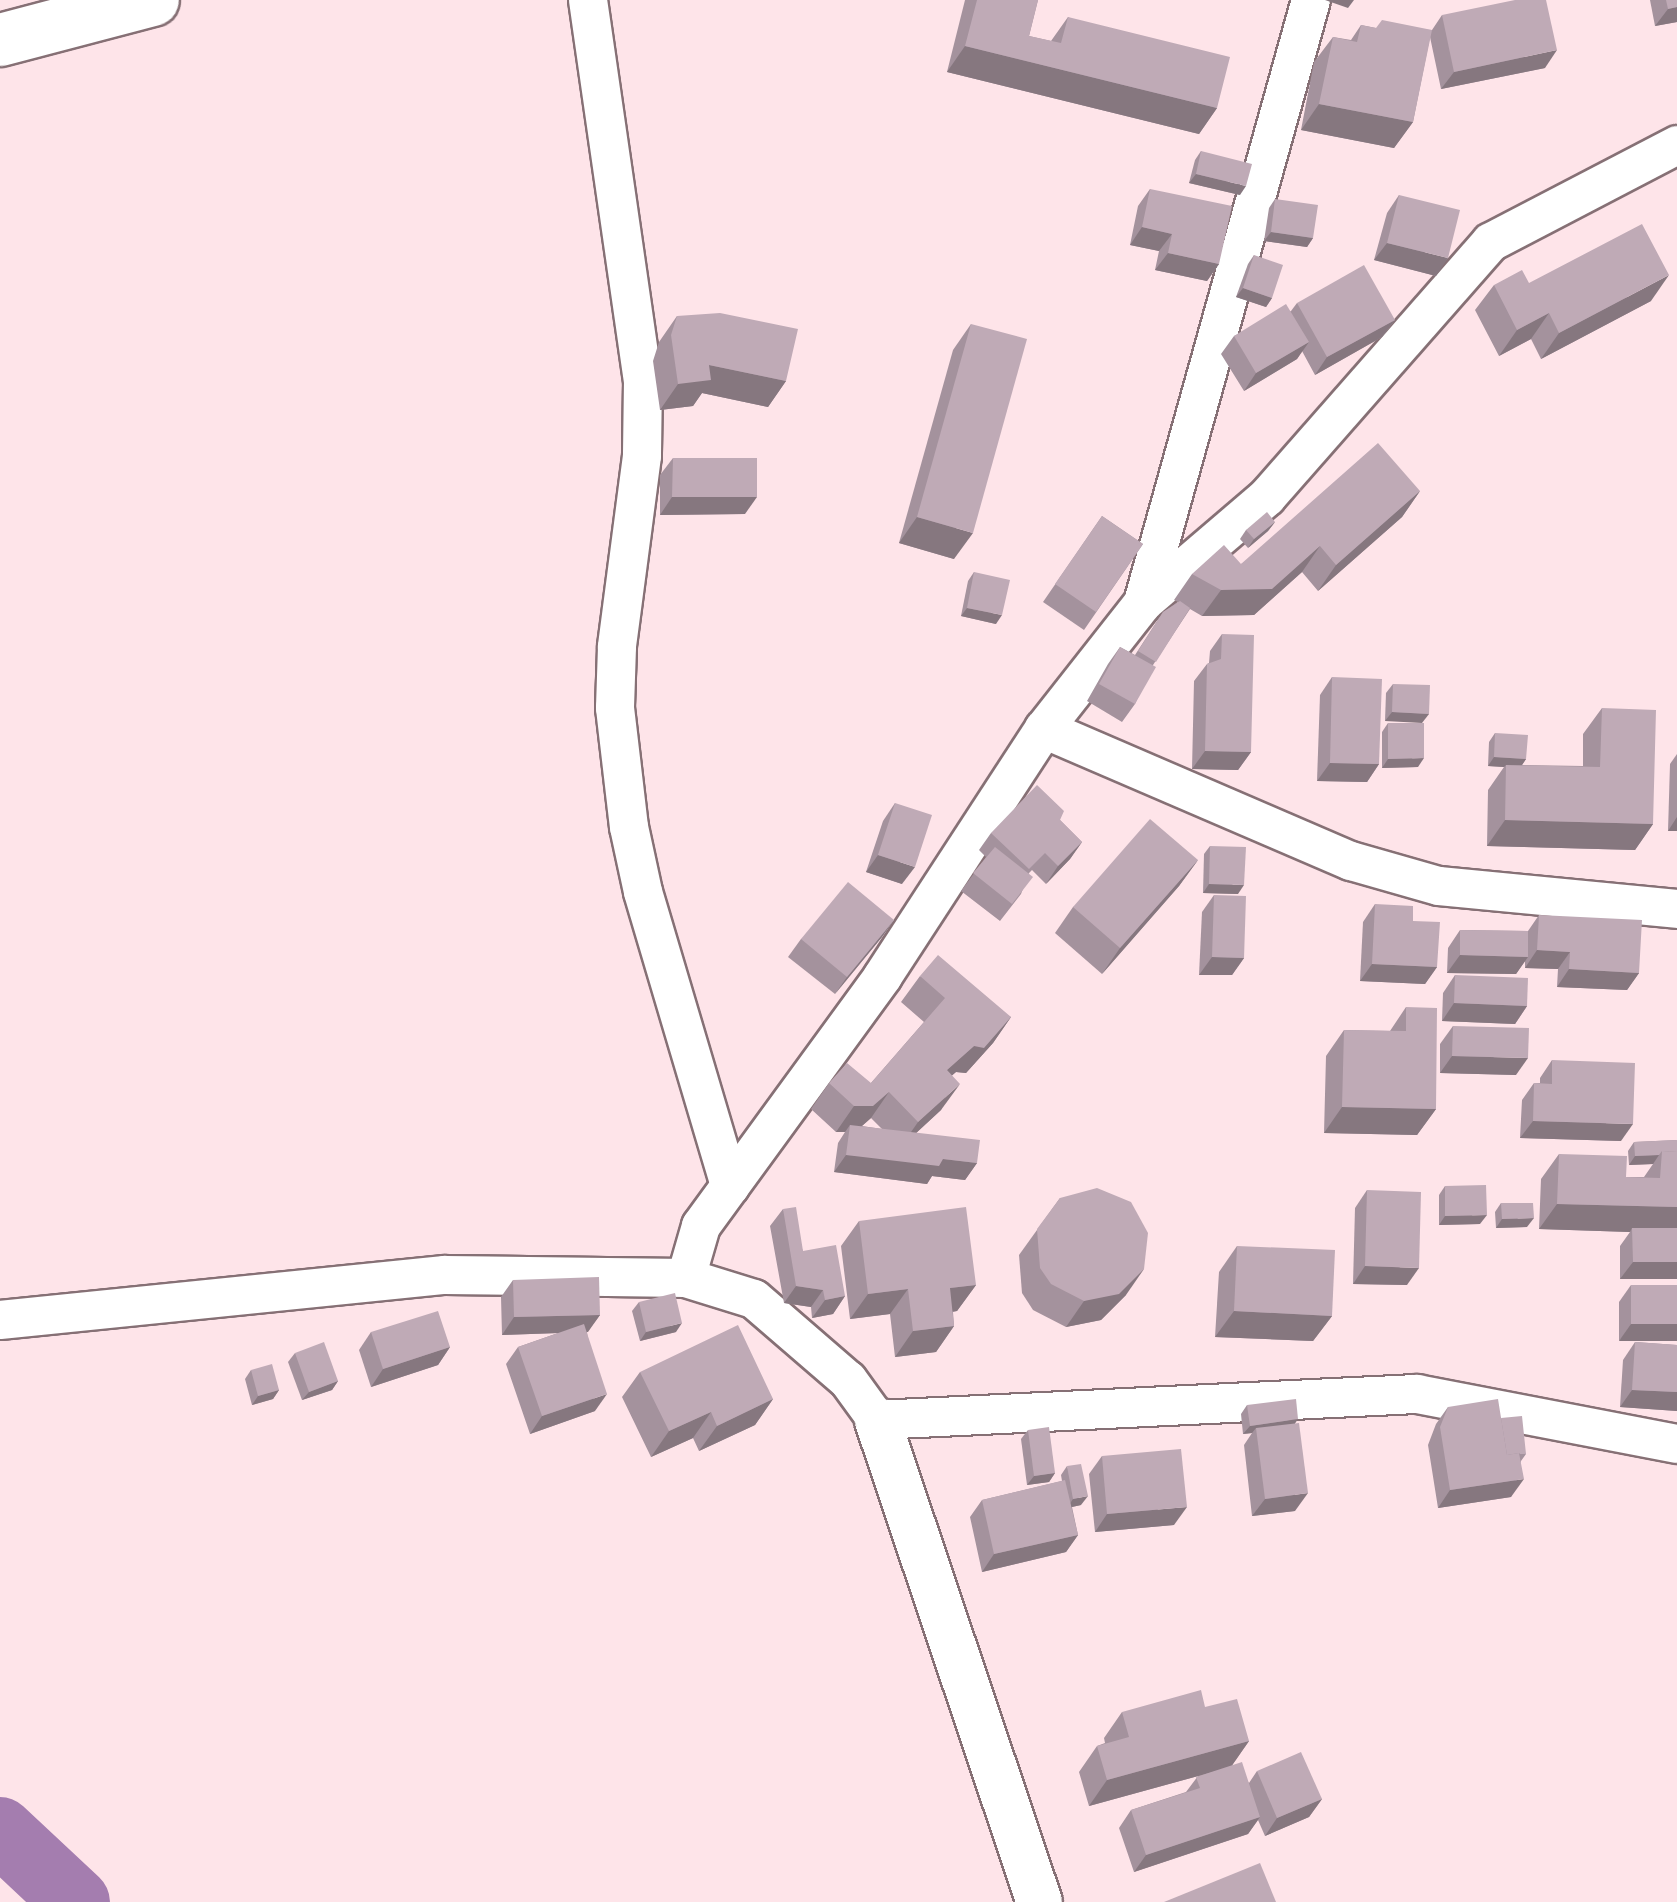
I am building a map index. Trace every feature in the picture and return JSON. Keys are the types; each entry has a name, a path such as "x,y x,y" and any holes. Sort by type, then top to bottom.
{"main road":[{"path":"0,40 153,0"}],"street":[{"path":"588,0 643,380 642,456 617,647 615,708 629,827 643,892 730,1186"},
{"path":"1143,604 1311,0"},
{"path":"686,1278 702,1226 883,976 1044,728 1143,604 1266,497 1491,242 1677,144"},
{"path":"1044,728 1351,861 1439,886 1677,909"},
{"path":"0,1320 445,1276 686,1278 754,1299 848,1380 877,1420 1038,1902"},
{"path":"877,1420 1416,1394 1677,1444"}],"building":[{"path":"977,0 1038,0 1029,36 1061,43 1068,17 1230,57 1217,108 965,46"},
{"path":"1515,0 1546,0 1557,50 1454,72 1442,15"},
{"path":"1666,0 1677,0 1677,7 1668,9"},
{"path":"1382,20 1432,30 1413,122 1319,104 1333,37 1357,42 1361,25 1376,28"},
{"path":"1201,151 1252,164 1246,186 1196,174"},
{"path":"1150,189 1232,206 1219,264 1168,253 1172,234 1142,227"},
{"path":"1399,195 1460,210 1448,258 1387,243"},
{"path":"1275,199 1318,205 1313,238 1271,232"},
{"path":"1642,224 1669,275 1559,333 1549,313 1517,330 1494,285 1522,270 1529,283"},
{"path":"1254,255 1283,265 1272,298 1243,288"},
{"path":"1364,265 1395,320 1327,357 1297,303"},
{"path":"1286,304 1309,342 1256,373 1234,336"},
{"path":"720,313 798,329 786,381 709,365 711,380 678,384 671,335 677,316"},
{"path":"971,324 1027,339 973,533 917,517"},
{"path":"1378,443 1420,491 1336,565 1320,546 1272,589 1221,590 1192,574 1224,545 1241,564"},
{"path":"673,458 757,458 757,497 672,497"},
{"path":"1267,512 1275,522 1254,539 1246,530"},
{"path":"1102,516 1143,544 1096,612 1055,584"},
{"path":"974,572 1010,580 1002,615 967,608"},
{"path":"1180,601 1190,608 1156,662 1138,651 1163,612"},
{"path":"1222,634 1254,635 1251,752 1205,751 1207,664 1221,659"},
{"path":"1120,647 1156,667 1135,704 1099,684"},
{"path":"1332,677 1382,679 1379,764 1330,763"},
{"path":"1393,684 1430,685 1429,714 1392,712"},
{"path":"1602,708 1656,710 1653,824 1505,820 1506,765 1600,767"},
{"path":"1388,723 1424,723 1424,758 1388,759"},
{"path":"1495,733 1528,735 1526,759 1494,757"},
{"path":"1037,785 1064,811 1060,820 1082,842 1058,866 1045,853 1029,869 991,833"},
{"path":"895,803 932,815 915,867 878,855"},
{"path":"1150,819 1198,860 1120,948 1073,907"},
{"path":"1210,846 1246,847 1244,885 1209,884"},
{"path":"995,847 1033,877 1012,904 973,873"},
{"path":"848,882 894,920 847,977 801,939"},
{"path":"1214,895 1246,896 1244,958 1212,957"},
{"path":"1375,904 1413,906 1413,921 1440,922 1437,967 1372,964"},
{"path":"1539,915 1642,920 1639,973 1569,969 1570,952 1537,950"},
{"path":"1460,930 1528,931 1528,957 1460,955"},
{"path":"938,955 1011,1017 984,1048 974,1046 947,1070 960,1084 918,1122 889,1092 873,1106 854,1106 829,1083 847,1063 871,1083 945,998 920,976"},
{"path":"1455,975 1528,978 1527,1006 1454,1003"},
{"path":"1406,1007 1437,1008 1436,1109 1342,1107 1344,1030 1406,1031"},
{"path":"1453,1026 1529,1028 1528,1058 1452,1056"},
{"path":"1552,1060 1635,1063 1633,1124 1533,1121 1534,1083 1552,1084"},
{"path":"850,1125 980,1140 977,1163 943,1159 939,1166 846,1155"},
{"path":"1677,1140 1677,1152 1635,1156 1634,1142"},
{"path":"1662,1151 1677,1152 1677,1207 1557,1204 1559,1154 1627,1156 1626,1177 1660,1178"},
{"path":"1486,1185 1487,1215 1445,1216 1445,1186"},
{"path":"1097,1188 1131,1202 1148,1233 1144,1269 1119,1294 1084,1301 1051,1284 1040,1268 1037,1229 1060,1198"},
{"path":"1367,1190 1421,1192 1419,1268 1365,1266"},
{"path":"1501,1203 1533,1203 1534,1218 1502,1219"},
{"path":"796,1207 803,1251 836,1245 845,1296 825,1300 823,1290 796,1286 783,1209"},
{"path":"966,1207 976,1285 950,1288 954,1326 913,1331 908,1289 868,1294 859,1221"},
{"path":"1632,1228 1677,1228 1677,1262 1633,1262"},
{"path":"1237,1246 1335,1250 1332,1316 1234,1311"},
{"path":"599,1277 600,1315 514,1317 513,1280"},
{"path":"1631,1285 1677,1285 1677,1324 1631,1324"},
{"path":"675,1293 682,1323 646,1332 639,1302"},
{"path":"438,1311 450,1347 383,1369 371,1332"},
{"path":"584,1324 607,1394 542,1416 518,1347"},
{"path":"738,1325 773,1399 717,1426 711,1412 669,1431 640,1372"},
{"path":"324,1342 338,1381 309,1392 295,1353"},
{"path":"1635,1342 1677,1345 1677,1392 1632,1390"},
{"path":"272,1364 279,1390 258,1396 251,1370"},
{"path":"1296,1399 1298,1419 1250,1426 1247,1405"},
{"path":"1498,1399 1507,1455 1519,1453 1524,1479 1450,1490 1440,1427 1448,1407"},
{"path":"1522,1416 1526,1454 1507,1455 1501,1418"},
{"path":"1299,1423 1308,1493 1265,1499 1256,1428"},
{"path":"1049,1427 1055,1473 1034,1476 1028,1430"},
{"path":"1181,1449 1187,1507 1107,1514 1102,1456"},
{"path":"1081,1464 1088,1496 1073,1499 1067,1466"},
{"path":"1065,1480 1078,1535 994,1554 982,1500"},
{"path":"1201,1690 1205,1707 1237,1699 1249,1741 1107,1780 1097,1746 1129,1737 1122,1712"},
{"path":"1301,1752 1322,1799 1277,1818 1257,1771"},
{"path":"1242,1762 1260,1817 1146,1855 1131,1810 1200,1788 1196,1777"},
{"path":"1260,1863 1276,1902 1164,1902"}],"waterway":[{"path":"0,1831 76,1902"}]}
